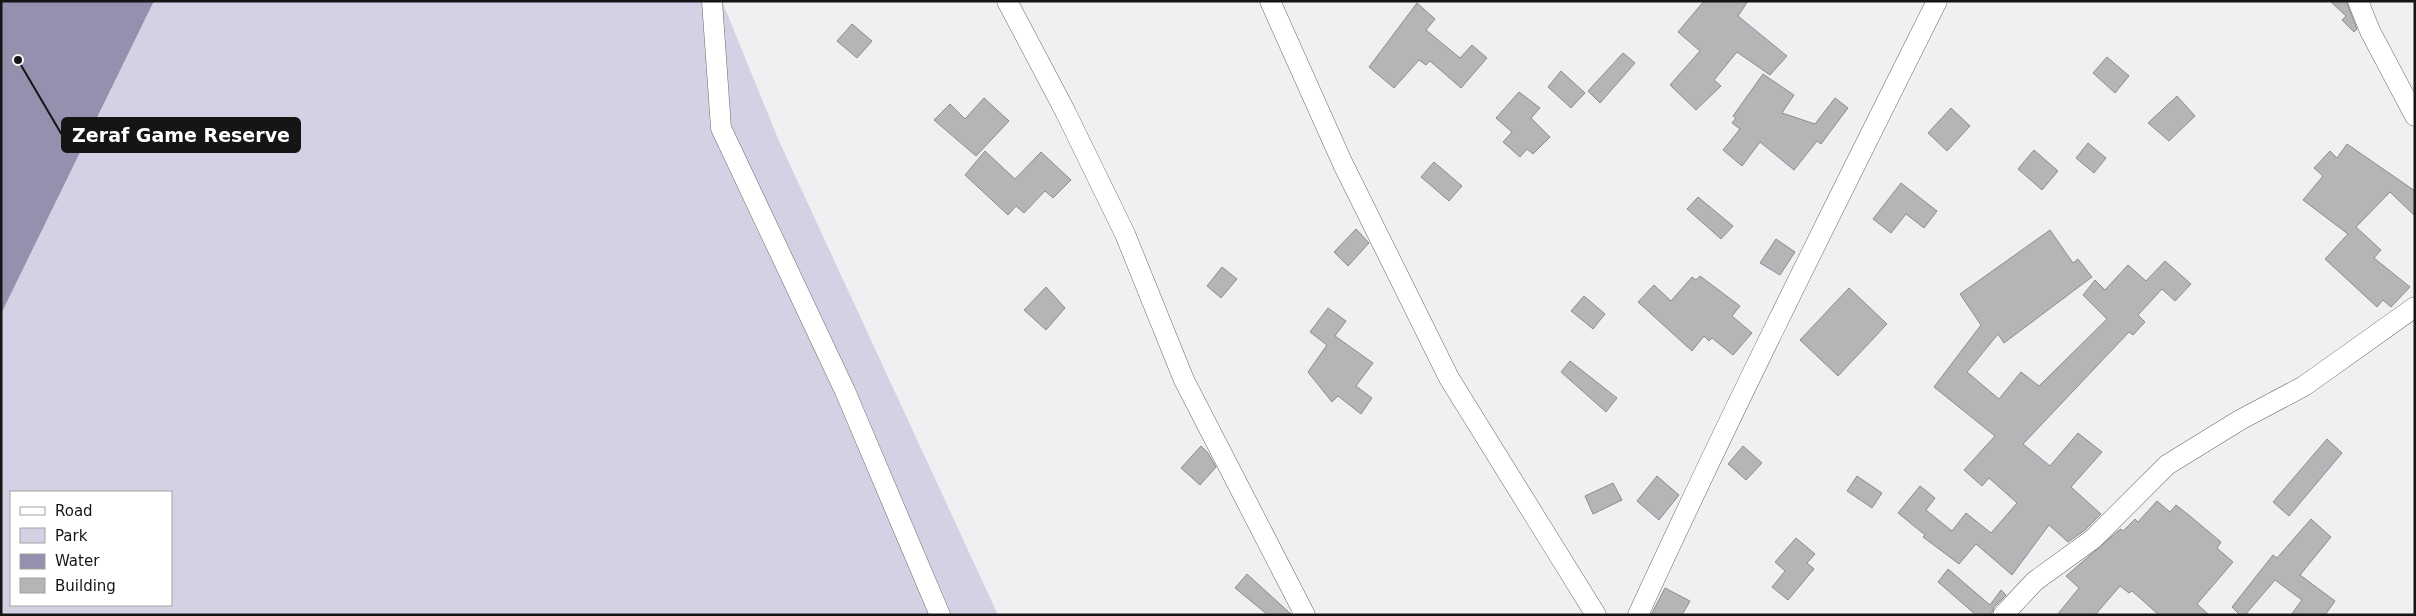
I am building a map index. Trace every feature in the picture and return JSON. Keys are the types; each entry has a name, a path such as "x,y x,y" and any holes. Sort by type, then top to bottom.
{"street":[{"path":"712,1 721,128 845,391 940,615"},
{"path":"1007,1 1065,111 1126,234 1184,380 1305,615"},
{"path":"1270,1 1343,164 1449,378 1596,615"},
{"path":"1638,615 1683,517 1811,253 1937,1"},
{"path":"2358,1 2370,31 2415,116"},
{"path":"2003,615 2034,581 2093,539 2167,465 2240,420 2304,386 2415,307"}],"green space":[{"path":"154,1 722,1 779,141 998,615 1,615 1,314"}],"water":[{"path":"1,1 154,1 1,314"}],"building":[{"path":"1704,1 1748,1 1738,16 1787,56 1770,75 1737,52 1714,80 1721,86 1696,110 1670,85 1700,51 1678,32"},
{"path":"2330,1 2346,1 2357,29 2354,32 2342,20 2346,16"},
{"path":"1417,3 1435,19 1426,30 1460,58 1472,45 1487,58 1461,88 1430,61 1426,65 1419,60 1394,88 1369,67"},
{"path":"852,24 872,41 857,58 837,41"},
{"path":"1623,53 1635,63 1600,103 1588,91"},
{"path":"2107,57 2129,76 2115,93 2093,73"},
{"path":"1561,71 1585,93 1571,108 1548,87"},
{"path":"1763,74 1794,95 1782,113 1815,124 1835,98 1848,108 1821,144 1817,141 1794,170 1760,142 1742,166 1723,150 1740,129 1732,123 1736,118 1733,116"},
{"path":"1519,92 1540,108 1531,118 1550,137 1533,154 1527,149 1520,157 1503,142 1512,132 1496,118"},
{"path":"2177,96 2195,116 2169,141 2148,123"},
{"path":"984,98 1009,121 976,156 934,120 950,104 965,119"},
{"path":"1951,108 1970,126 1947,151 1928,133"},
{"path":"2088,143 2106,158 2094,173 2076,158"},
{"path":"2347,144 2415,191 2415,216 2390,192 2356,227 2381,250 2374,258 2410,287 2391,307 2383,300 2377,307 2325,259 2348,234 2303,200 2323,176 2314,168 2330,151 2337,158"},
{"path":"2034,150 2058,171 2042,190 2018,169"},
{"path":"985,151 1015,179 1041,152 1071,180 1053,198 1045,191 1024,213 1016,206 1008,215 965,175"},
{"path":"1434,162 1462,186 1449,201 1421,177"},
{"path":"1901,183 1937,211 1924,228 1906,214 1891,233 1873,219"},
{"path":"1698,197 1733,226 1721,239 1687,209"},
{"path":"1356,229 1369,243 1348,266 1334,252"},
{"path":"2050,230 2073,263 2078,259 2092,277 2004,343 1998,334 1967,372 1999,399 2021,372 2039,386 2107,319 2083,295 2095,280 2105,290 2128,265 2146,281 2165,261 2191,284 2175,301 2162,289 2138,315 2145,322 2133,335 2129,332 2023,444 2050,466 2078,433 2102,452 2071,487 2101,514 2085,530 2068,542 2049,525 2012,575 1976,544 1959,564 1923,537 1925,535 1898,513 1920,486 1935,498 1926,510 1952,531 1966,513 1991,533 2017,503 1989,478 1982,486 1964,470 1995,436 1934,387 1981,325 1960,294"},
{"path":"1776,239 1795,252 1780,275 1760,263"},
{"path":"1222,267 1237,279 1221,298 1207,286"},
{"path":"1700,276 1740,306 1732,316 1752,333 1733,355 1712,338 1709,341 1704,336 1692,351 1638,302 1654,285 1671,301 1692,277 1696,280"},
{"path":"1046,287 1065,308 1046,330 1024,310"},
{"path":"1849,288 1887,324 1838,376 1800,340"},
{"path":"1584,296 1605,314 1593,329 1571,311"},
{"path":"1328,308 1346,321 1335,336 1373,363 1356,386 1372,398 1361,414 1338,396 1332,402 1308,372 1327,345 1310,332"},
{"path":"1570,361 1617,398 1606,412 1561,372"},
{"path":"2327,439 2342,453 2289,516 2273,502"},
{"path":"1201,446 1208,453 1216,467 1200,485 1181,468"},
{"path":"1743,446 1762,463 1746,480 1728,464"},
{"path":"1657,476 1679,495 1659,520 1637,501"},
{"path":"1857,476 1882,493 1872,508 1847,491"},
{"path":"1613,483 1622,500 1593,514 1585,496"},
{"path":"2157,501 2170,512 2176,505 2190,516 2221,542 2217,548 2233,562 2197,604 2209,615 2159,615 2132,591 2129,593 2120,586 2095,615 2057,615 2079,588 2066,576 2118,531 2121,529 2123,531 2135,519 2138,522"},
{"path":"2311,519 2331,537 2300,575 2335,601 2325,615 2291,615 2302,600 2275,580 2245,615 2240,615 2232,607 2273,555 2277,558"},
{"path":"1796,538 1815,554 1807,563 1814,569 1788,600 1772,587 1785,571 1775,562"},
{"path":"1948,569 1990,605 2001,590 2006,595 1994,607 1991,615 1976,615 1938,582"},
{"path":"1247,574 1292,615 1268,615 1235,588"},
{"path":"1665,588 1690,601 1682,615 1651,615"}],"place":[{"name":"Zeraf Game Reserve","path":"18,60"}]}
